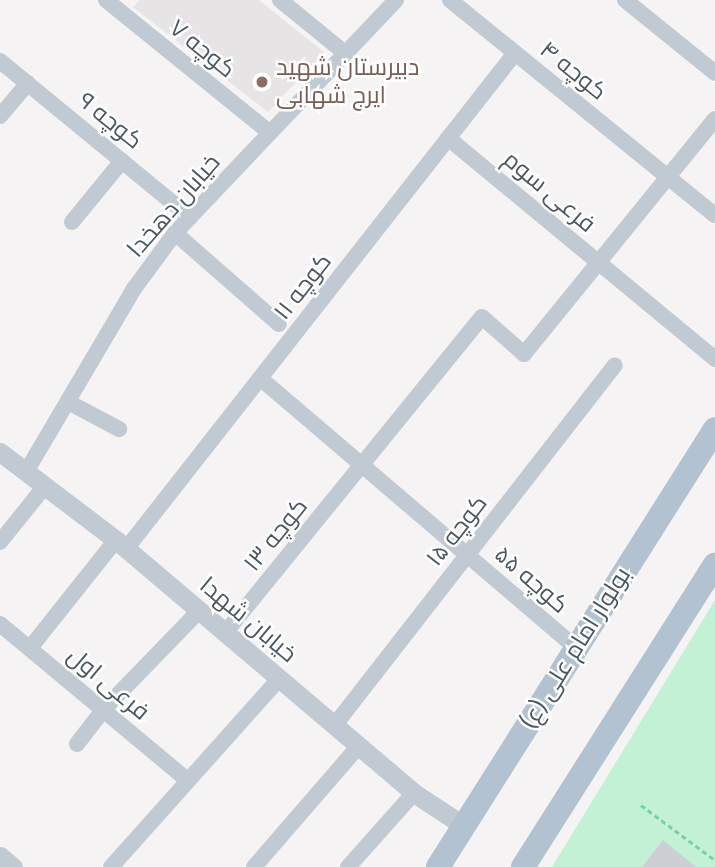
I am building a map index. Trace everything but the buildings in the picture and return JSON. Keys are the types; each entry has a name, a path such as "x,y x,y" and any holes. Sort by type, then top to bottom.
{"main road":[{"name":"بولوار امام علی (ع)","path":"438,867 576,648 711,444"},
{"path":"523,867 715,565"}],"street":[{"name":"کوچه ۷","path":"106,0 270,133"},
{"path":"280,0 345,53"},
{"name":"خیابان دهخدا","path":"26,472 133,290 175,233 397,0"},
{"name":"کوچه ۴","path":"450,0 715,215"},
{"path":"625,0 715,73"},
{"name":"کوچه ۱۱","path":"30,648 121,545 260,378 515,53"},
{"name":"کوچه ۹","path":"0,61 190,217"},
{"path":"0,116 27,83"},
{"path":"715,119 598,263 715,359"},
{"name":"فرعی سوم","path":"361,465 482,317 524,354 598,263 448,138"},
{"path":"72,222 122,161"},
{"path":"175,233 279,324"},
{"name":"کوچه ۱۵","path":"334,726 615,365"},
{"path":"260,378 361,465"},
{"path":"68,402 119,429"},
{"name":"خیابان شهدا","path":"0,452 121,545 414,793 464,826"},
{"name":"کوچه ۵۵","path":"361,465 576,648"},
{"name":"کوچه ۱۳","path":"225,633 361,465"},
{"path":"0,542 45,486"},
{"path":"77,744 104,709 199,611"},
{"name":"فرعی اول","path":"0,624 187,780"},
{"path":"111,867 279,679"},
{"path":"259,861 358,747"},
{"path":"348,867 414,793"},
{"path":"0,856 13,867"}],"path":[{"path":"641,805 715,860"}],"shaded area":[{"name":"دبیرستان شهید ایرج شهابی","path":"140,0 259,0 324,52 268,112 133,7"}],"green space":[{"path":"715,600 715,867 552,867"}],"place":[{"name":"دبیرستان شهید ایرج شهابی","path":"262,82"}]}
